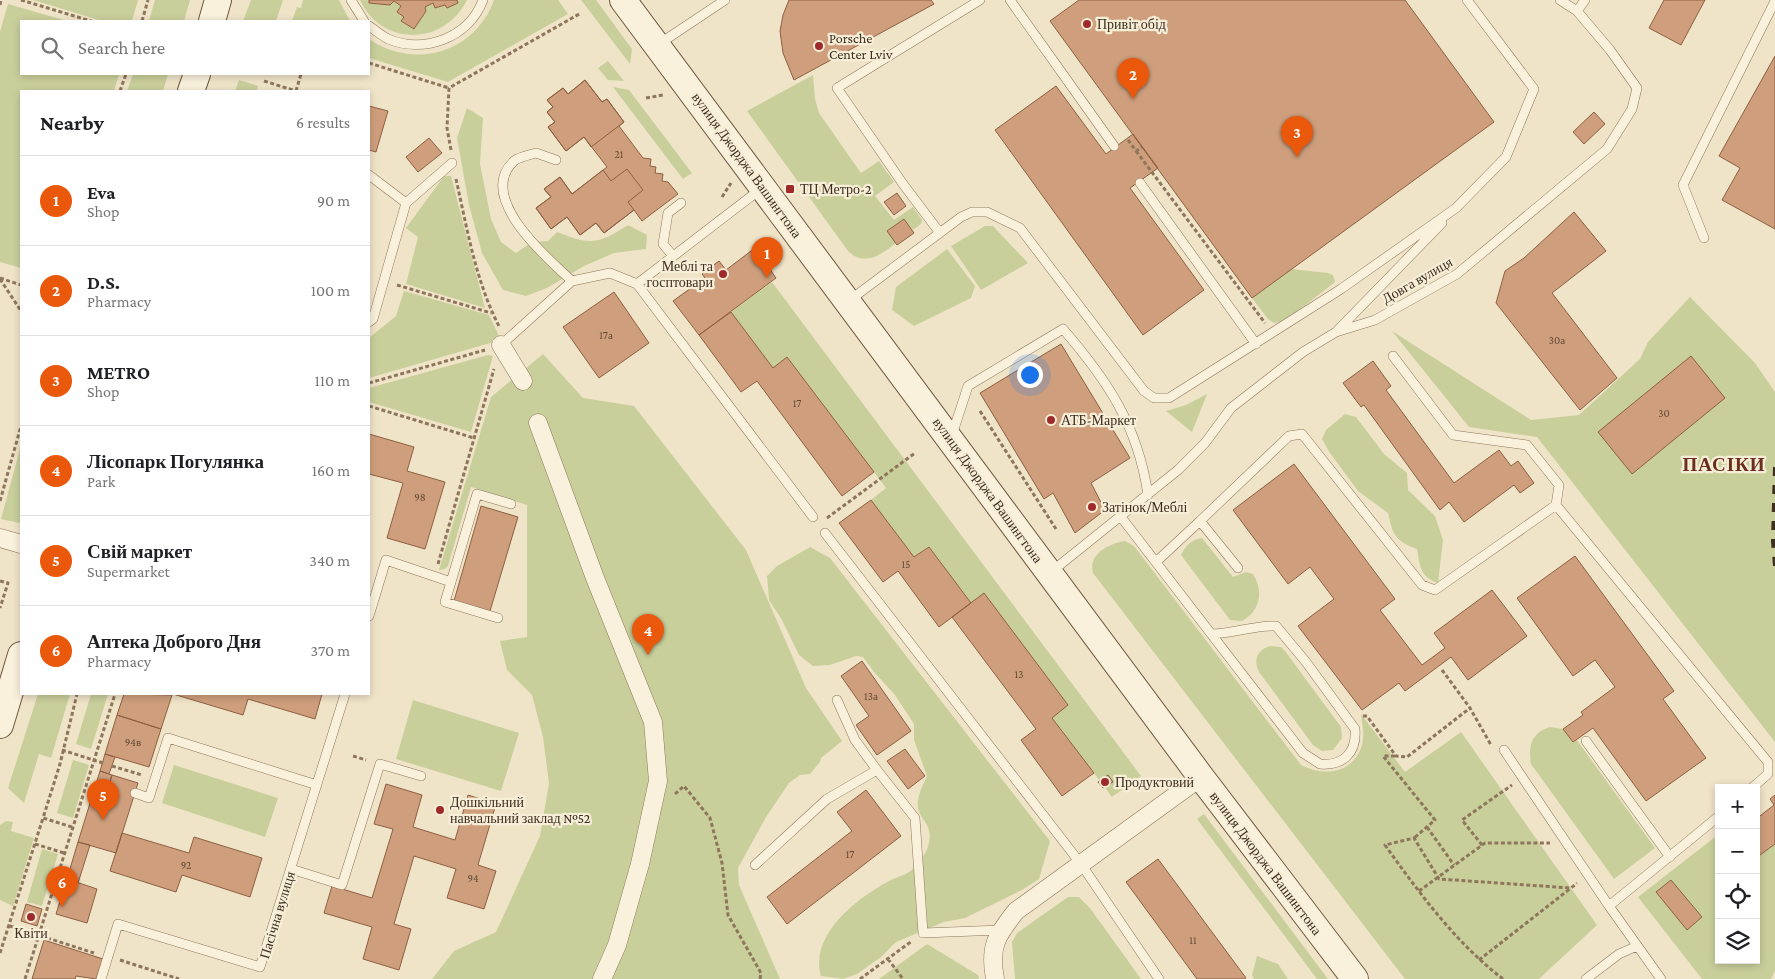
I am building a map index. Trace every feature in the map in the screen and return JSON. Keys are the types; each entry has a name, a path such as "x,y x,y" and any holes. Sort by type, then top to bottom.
{"main road":[{"path":"212,20 218,0"},
{"name":"вулиця Джорджа Вашингтона","path":"623,0 658,44 762,188 1049,574 1355,979"},
{"path":"192,90 197,75"},
{"path":"0,724 20,658"}],"street":[{"path":"501,345 523,381"},
{"path":"538,423 595,578 653,722 658,781 640,864 617,945 602,979"},
{"path":"0,538 20,544"},
{"path":"995,979 992,959 1001,930 1016,911 1201,777"}],"lane":[{"path":"351,0 363,20"},
{"path":"370,27 387,39 410,45 434,44 452,36 468,24 482,0"},
{"path":"658,44 725,0"},
{"path":"940,233 903,184 837,88 980,0"},
{"path":"1336,332 1506,157 1534,89 1467,0"},
{"path":"1560,0 1577,11 1585,0"},
{"path":"1013,1 1114,146"},
{"path":"1704,238 1683,185 1775,1"},
{"name":"Довга вулиця","path":"1049,574 1148,495 1205,443 1231,408 1303,352 1336,332 1375,320 1457,274 1607,149 1632,109 1637,88 1610,50 1577,11"},
{"path":"556,160 536,153 514,161 504,177 503,197 517,224 542,254 572,281"},
{"path":"370,321 373,319 406,203 452,162"},
{"path":"370,176 406,203"},
{"path":"1140,183 1256,344"},
{"path":"637,284 762,188"},
{"path":"673,256 663,244 668,213 681,203"},
{"path":"848,302 961,218 980,211 998,215 1020,228 1144,391 1154,398 1169,398 1341,290 1456,208"},
{"path":"501,345 572,281 610,273 637,284 816,520"},
{"path":"950,440 968,386 1063,329 1086,356 1127,418 1141,454 1148,495"},
{"path":"1156,562 1290,436 1302,434 1422,585 1435,590 1556,504 1560,485 1527,445 1452,435 1393,356"},
{"path":"498,618 445,602 477,494 511,504"},
{"path":"1556,504 1768,762 1768,774 1757,784"},
{"path":"1121,517 1211,634 1311,760 1320,764 1330,765 1348,757 1354,748 1356,739 1355,729 1276,626 1260,625 1234,632 1211,634"},
{"path":"1200,522 1238,568"},
{"path":"825,533 1081,864 1159,979"},
{"path":"370,613 386,560 451,582"},
{"name":"Пасічна вулиця","path":"101,979 118,924 260,968 345,695"},
{"path":"838,700 855,740 915,818 923,933 1001,930"},
{"path":"135,793 149,798 168,738 317,785"},
{"path":"1586,741 1670,857"},
{"path":"1504,750 1609,906 1661,979"},
{"path":"291,869 342,885 380,764 421,776"},
{"path":"755,865 827,799 877,770"},
{"path":"1609,906 1715,819"},
{"path":"1586,979 1619,954 1637,946"}],"path":[{"path":"0,5 1,0"},
{"path":"21,0 88,20"},
{"path":"142,20 148,0"},
{"path":"370,63 449,88 580,13"},
{"path":"120,90 126,75"},
{"path":"296,90 301,75"},
{"path":"264,81 293,90"},
{"path":"383,281 492,313 470,240 452,162 448,128 449,88"},
{"path":"646,98 663,95"},
{"path":"1136,151 1273,334"},
{"path":"722,197 731,183"},
{"path":"0,278 20,285"},
{"path":"0,278 20,309"},
{"path":"370,383 501,345"},
{"path":"434,577 501,345"},
{"path":"370,406 474,438"},
{"path":"980,411 1056,529"},
{"path":"0,501 20,430"},
{"path":"816,520 915,453"},
{"path":"0,581 8,583 0,608"},
{"path":"1442,670 1470,708 1493,747"},
{"path":"0,953 60,764 77,695"},
{"path":"25,979 115,695"},
{"path":"1470,708 1407,757 1383,756 1435,820 1414,838 1385,845 1419,890 1479,960 1503,979"},
{"path":"1347,718 1367,716 1396,756"},
{"path":"62,750 103,763"},
{"path":"112,766 155,780"},
{"path":"1482,845 1462,820 1517,781"},
{"path":"650,818 684,786 710,818 722,863 728,915 761,973 760,979"},
{"path":"43,818 72,827"},
{"path":"1427,827 1454,865"},
{"path":"1414,838 1439,879 1570,888"},
{"path":"1419,890 1485,843 1560,843"},
{"path":"35,844 64,853"},
{"path":"1479,960 1584,877"},
{"path":"10,926 178,979"},
{"path":"860,979 923,933"},
{"path":"888,959 903,979"}],"green space":[{"path":"33,0 138,0 132,20 99,20"},
{"path":"155,0 190,0 184,20 149,20"},
{"path":"251,0 283,0 276,20 243,20"},
{"path":"303,0 339,0 349,20 292,20 297,7 301,8"},
{"path":"360,0 394,1 401,6 397,12 404,17 402,22 414,29 426,11 425,7 433,3 435,8 445,5 447,8 458,3 457,0 467,0 457,15 444,26 429,33 413,35 397,33 383,26 370,15"},
{"path":"494,0 558,0 568,14 448,82 370,58 370,40 387,48 405,53 423,54 441,51 458,44 473,33 485,18"},
{"path":"581,0 596,0 632,49 630,64"},
{"path":"8,4 64,20 20,20 20,75 119,75 114,90 20,90 20,268 0,262 0,32"},
{"path":"608,61 624,81 608,80 598,68"},
{"path":"133,75 168,75 163,90 127,90"},
{"path":"813,75 815,99 819,113 861,173 879,161 894,182 875,196 894,220 913,207 922,220 921,224 913,230 904,219 887,231 896,243 884,252 866,259 854,256 848,251 747,111"},
{"path":"239,80 258,86 257,90 235,90"},
{"path":"613,87 629,90 692,173 683,179"},
{"path":"467,108 483,118 480,164 491,219 501,242 516,253 532,242 548,241 557,232 586,241 594,241 609,236 628,225 647,235 646,249 614,253 584,266 547,288 526,296 503,290 482,253 469,205 457,138"},
{"path":"444,176 451,176 485,308 406,284 418,237 406,228"},
{"path":"985,226 993,226 1028,263 981,290 951,246"},
{"path":"947,249 975,286 971,298 914,326 892,310 896,287"},
{"path":"1291,269 1328,273 1333,275 1335,282 1285,321 1274,323 1268,319 1252,298"},
{"path":"772,282 1141,776 1112,797 1052,718 1068,705 985,594 971,603 929,547 914,557 871,500 886,488 788,358 773,368 731,312"},
{"path":"404,291 489,315 499,336 497,341 370,378 370,337 396,316"},
{"path":"1690,297 1755,363 1775,392 1775,742 1537,437 1469,427 1392,331 1531,420 1579,415 1640,359 1648,342"},
{"path":"543,354 583,398 634,406 746,550 806,688 842,741 821,758 810,774 800,775 789,783 766,817 738,868 739,885 780,979 432,979 454,951 496,932 540,836 549,783 543,737 532,695 507,670 500,641 527,637 527,505 471,487 448,566 445,569 439,570 491,397"},
{"path":"488,355 493,356 471,432 370,402 370,388"},
{"path":"1207,394 1192,432 1166,411 1186,405"},
{"path":"1345,414 1356,417 1384,454 1407,473 1408,490 1435,516 1443,540 1438,583 1432,581 1424,574 1420,566 1417,549 1399,540 1394,532 1388,513 1358,491 1322,439 1326,430"},
{"path":"20,449 20,523 1,519"},
{"path":"1202,538 1233,577 1246,572 1253,574 1258,588 1258,601 1253,612 1242,621 1230,620 1181,555 1189,544"},
{"path":"1125,541 1134,546 1301,765 1310,769 1328,772 1345,767 1352,762 1358,755 1363,741 1361,714 1405,772 1461,732 1597,925 1539,979 1405,979 1093,573 1092,566 1096,555 1106,547"},
{"path":"810,547 830,558 1050,841 1039,879 1022,890 965,918 944,922 896,942 881,957 857,974 843,979 821,976 819,961 822,946 829,932 850,908 876,888 911,871 924,854 930,837 927,825 919,812 918,800 927,776 914,740 914,724 895,695 863,657 856,656 830,665 813,666 799,655 782,620 769,600 767,576 777,566"},
{"path":"1270,646 1281,647 1285,651 1341,727 1342,738 1333,750 1322,751 1313,745 1259,672 1256,663 1257,656 1262,650"},
{"path":"38,695 70,695 51,758 39,754 24,803 8,788"},
{"path":"91,695 108,695 91,749 76,744"},
{"path":"413,700 519,733 501,791 396,759"},
{"path":"1550,727 1563,729 1573,742 1576,739 1655,848 1614,879 1531,764 1530,751 1532,741 1539,733"},
{"path":"73,760 89,765 73,818 57,813"},
{"path":"174,765 278,798 265,837 162,803"},
{"path":"1204,814 1328,979 1317,979 1197,819"},
{"path":"6,821 13,822 11,831 34,838 13,906 0,900 0,825"},
{"path":"1715,837 1715,964 1760,964 1760,855 1775,844 1775,971 1771,979 1702,979 1638,897"},
{"path":"42,849 58,854 42,906 27,902"},
{"path":"1068,897 1079,897 1090,908 1141,979 1015,979 1012,942 1017,933"},
{"path":"927,944 978,975 979,979 879,979"},
{"path":"1257,956 1278,964 1288,979 1254,979 1252,975"}],"building":[{"path":"369,0 457,0 458,3 447,8 445,5 435,8 433,3 425,7 426,11 414,29 401,21 404,17 397,12 401,6 394,1 390,5 369,3"},
{"name":"Porsche Center Lviv","path":"789,0 931,0 934,4 794,80 783,53 780,31 783,15"},
{"path":"1079,0 1405,0 1494,122 1252,298 1050,21"},
{"path":"1664,0 1705,0 1681,45 1649,28"},
{"path":"1775,56 1775,229 1722,200 1740,168 1719,156"},
{"path":"585,80 602,102 607,99 624,122 591,147 584,137 566,151 548,127 555,122 547,112 553,107 547,100 563,88 568,94"},
{"path":"585,80 602,102 607,99 624,122 619,126 643,158 651,159 650,166 656,167 655,173 663,174 662,181 668,182 678,194 642,221 634,210 604,233 596,223 580,235 567,217 551,229 536,208 551,197 544,189 560,177 572,194 607,167 584,137 566,151 548,127 555,122 547,112 553,107 547,100 563,88 568,94"},
{"path":"1056,86 1106,154 1133,134 1158,168 1130,188 1204,290 1143,335 995,130"},
{"path":"370,106 388,111 376,152 370,150"},
{"path":"1594,112 1605,124 1584,144 1573,132"},
{"path":"429,138 442,153 418,172 406,157"},
{"path":"627,169 643,190 628,202 634,210 604,233 596,223 580,235 567,217 551,229 536,208 551,197 544,189 560,177 572,194 603,170 611,181"},
{"path":"897,193 906,206 894,215 884,202"},
{"path":"1574,212 1606,251 1552,293 1617,378 1580,410 1496,303 1505,271 1524,258"},
{"path":"904,219 914,233 897,245 887,231"},
{"path":"755,248 776,278 699,335 673,301 705,278 702,274 719,261 726,270"},
{"path":"614,292 649,343 599,378 563,327"},
{"path":"731,312 773,368 787,357 874,472 842,496 757,381 741,392 699,335"},
{"name":"АТБ-Маркет","path":"1061,344 1130,458 1091,483 1105,510 1075,533 1053,493 1044,499 980,393"},
{"path":"1691,356 1725,398 1632,474 1598,432"},
{"path":"1373,361 1391,386 1386,390 1454,483 1499,450 1511,466 1518,461 1534,483 1520,493 1514,485 1464,522 1449,502 1440,510 1364,405 1361,407 1343,383"},
{"path":"370,434 414,447 407,471 445,482 425,549 387,538 403,483 370,474"},
{"path":"1294,464 1395,599 1380,610 1422,665 1445,648 1434,633 1492,590 1527,636 1468,680 1451,657 1405,691 1399,683 1362,710 1298,626 1334,599 1310,567 1288,584 1233,510"},
{"path":"871,500 914,557 929,547 971,603 939,627 898,571 883,582 839,523"},
{"path":"481,506 518,517 490,611 454,601"},
{"path":"1575,556 1674,691 1663,699 1706,758 1646,801 1593,728 1573,742 1563,729 1583,715 1581,712 1615,687 1595,660 1573,676 1517,598"},
{"path":"984,593 1068,705 1052,718 1094,773 1062,796 1021,740 1036,729 952,617"},
{"path":"862,661 911,731 877,755 856,725 869,716 841,676"},
{"path":"124,695 172,695 161,729 117,715"},
{"path":"176,695 322,695 315,719 248,699 243,715"},
{"path":"117,715 161,729 149,767 105,754"},
{"path":"905,749 925,776 908,789 887,761"},
{"path":"105,754 115,757 109,774 100,771"},
{"path":"100,771 112,775 108,788 96,784"},
{"path":"112,775 138,783 116,853 78,842 96,784 108,788"},
{"name":"Продуктовий","path":"1108,775 1113,782 1103,788 1098,782"},
{"path":"386,784 422,795 413,827 455,840 468,795 496,804 478,865 496,871 484,909 447,898 456,869 414,856 394,924 411,929 399,970 363,959 372,927 324,913 332,886 372,898 393,829 374,824"},
{"path":"866,790 901,836 787,924 767,897 852,831 837,812"},
{"path":"1775,795 1775,844 1760,855 1760,816 1774,805 1770,799"},
{"path":"122,833 189,853 194,837 262,858 250,897 182,875 176,892 110,871"},
{"path":"78,842 90,845 78,883 67,879"},
{"path":"1158,859 1246,978 1197,979 1126,882"},
{"path":"67,879 97,889 87,923 56,914"},
{"path":"1671,880 1702,917 1687,930 1656,892"},
{"name":"Квіти","path":"26,904 42,909 37,926 21,921"},
{"path":"44,940 103,959 96,979 76,976 75,979 32,979"}],"railway":[{"path":"1775,467 1773,541 1775,566"}],"place":[{"name":"Привіт обід","path":"1087,24"},
{"name":"Porsche Center Lviv","path":"819,46"},
{"name":"D.S.","path":"1133,99"},
{"name":"METRO","path":"1297,157"},
{"name":"ТЦ Метро-2","path":"790,189"},
{"name":"Меблі та госптовари","path":"723,274"},
{"name":"Eva","path":"767,278"},
{"name":"АТБ-Маркет","path":"1051,420"},
{"name":"Затінок/Меблі","path":"1092,507"},
{"name":"Лісопарк Погулянка","path":"648,655"},
{"name":"Продуктовий","path":"1105,782"},
{"name":"Дошкільний навчальний заклад №52","path":"440,810"},
{"name":"Свій маркет","path":"103,820"},
{"name":"Аптека Доброго Дня","path":"62,907"},
{"name":"Квіти","path":"31,917"}],"district":[{"name":"ПАСІКИ","path":"1724,464"}]}
